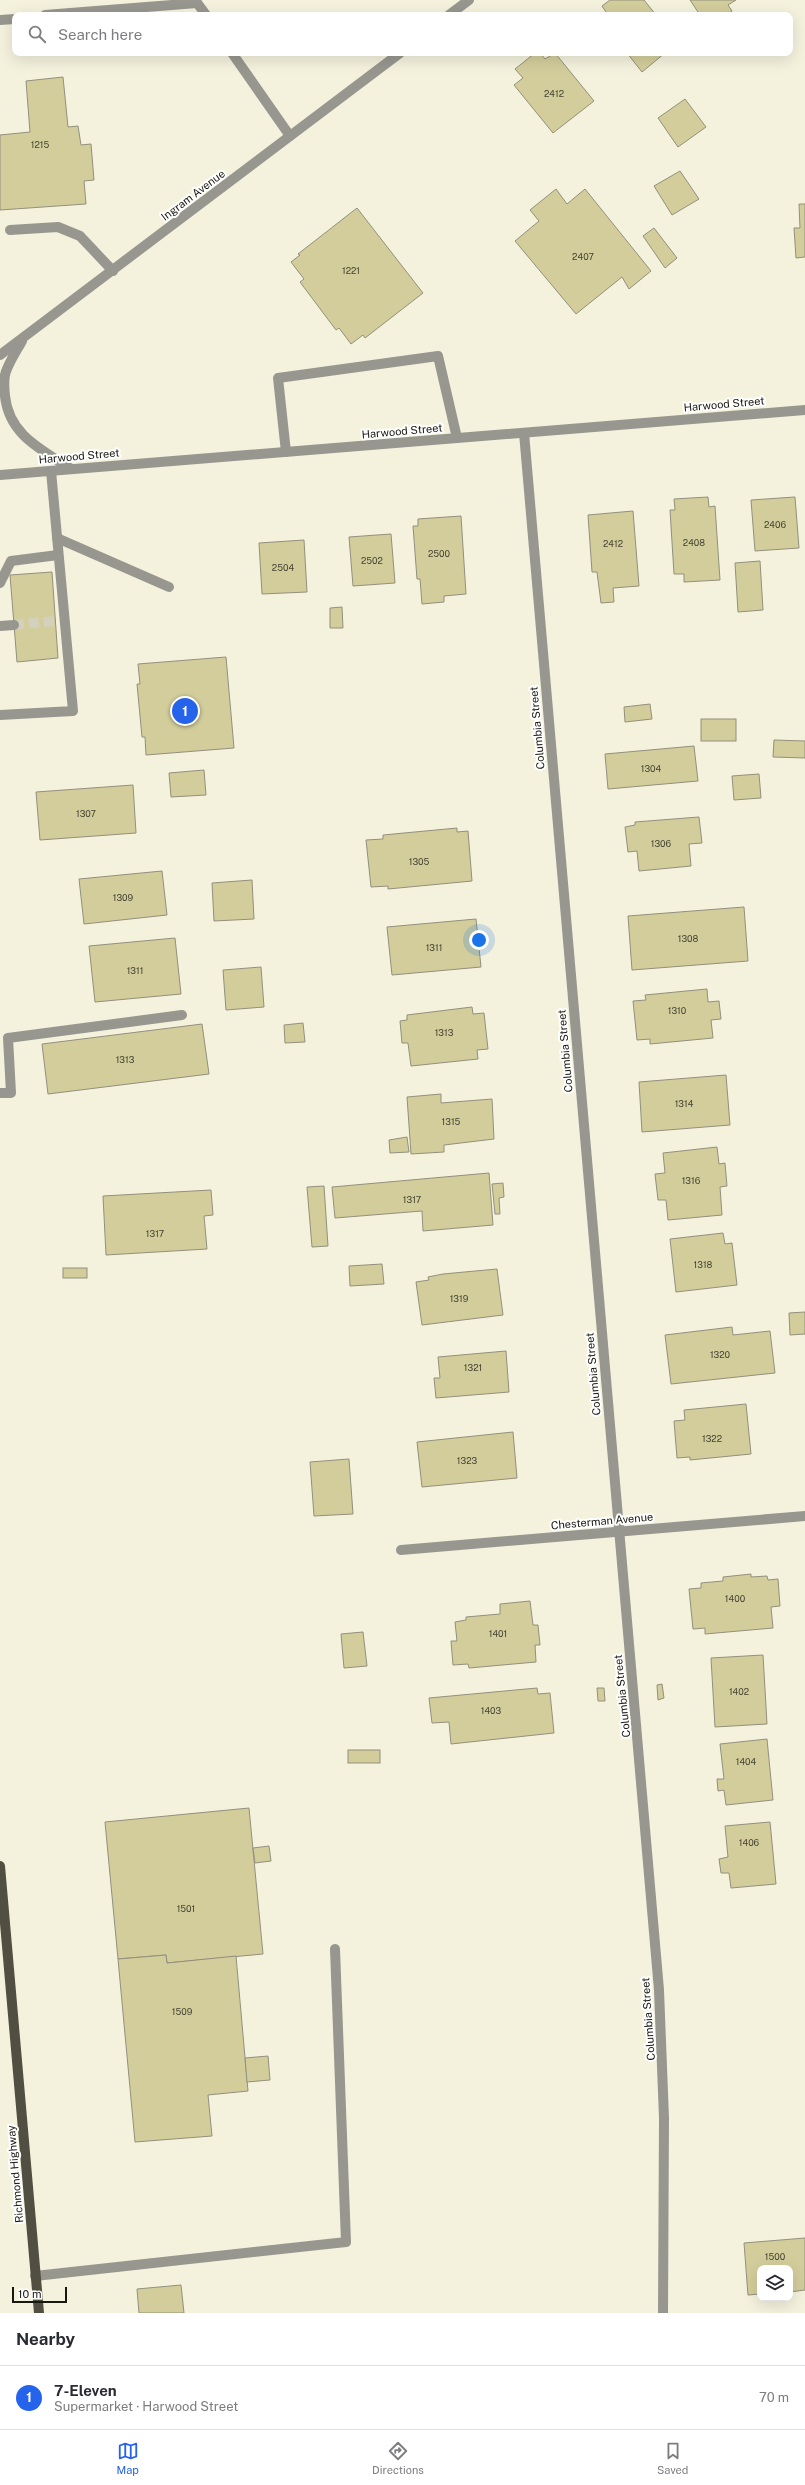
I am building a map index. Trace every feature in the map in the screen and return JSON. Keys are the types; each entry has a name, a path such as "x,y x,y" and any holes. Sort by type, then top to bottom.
{"main road":[{"name":"Richmond Highway","path":"0,1866 39,2313"}],"street":[{"path":"453,12 469,0"},
{"path":"77,12 196,1 204,12"},
{"path":"0,20 12,19"},
{"path":"234,56 290,136"},
{"name":"Ingram Avenue","path":"0,355 23,340 396,56"},
{"path":"10,230 58,227 80,236 113,271"},
{"path":"23,340 6,374 4,389 8,413 12,423 27,439 71,469"},
{"path":"286,452 278,378 438,356 457,438"},
{"name":"Harwood Street","path":"0,475 805,410"},
{"name":"Columbia Street","path":"524,433 618,1531 642,1771 659,1990 664,2118 663,2313"},
{"path":"0,715 73,711 60,621 58,554 51,471"},
{"path":"57,538 168,587"},
{"path":"0,583 11,561 58,554"},
{"path":"0,626 14,625"},
{"path":"0,1093 11,1093 4,1038 182,1015"},
{"name":"Chesterman Avenue","path":"402,1550 805,1516"},
{"path":"35,2276 346,2242 335,1949"}],"building":[{"path":"610,0 644,0 654,12 606,12 602,6"},
{"path":"690,0 736,0 728,5 732,11 730,12 698,12"},
{"path":"531,56 542,56 545,59 550,56 557,56 594,101 553,133 514,85 523,78 515,69"},
{"path":"629,56 661,56 642,72"},
{"path":"63,77 68,127 78,126 81,145 91,144 94,180 84,181 86,204 0,210 0,135 30,132 26,81"},
{"path":"685,99 706,127 678,147 658,118"},
{"path":"680,171 699,199 672,215 654,186"},
{"path":"556,189 567,204 585,189 651,271 629,289 622,277 576,314 515,241 539,221 530,210"},
{"path":"799,204 805,204 805,257 796,258 794,228 800,228"},
{"path":"357,208 423,293 365,338 363,335 351,344 339,328 336,330 300,282 304,279 291,262 300,255 298,254"},
{"path":"654,228 677,258 665,268 643,236"},
{"path":"708,497 709,507 715,506 720,580 684,582 684,574 674,574 670,510 675,510 674,499"},
{"path":"795,497 799,548 755,551 751,500"},
{"path":"633,511 639,586 613,588 614,602 601,603 597,572 592,572 588,515"},
{"path":"461,516 466,594 444,596 444,602 422,604 420,579 417,579 413,526 418,526 418,519"},
{"path":"391,534 395,583 353,586 349,537"},
{"path":"304,540 307,592 262,594 259,543"},
{"path":"760,561 763,610 738,612 735,563"},
{"path":"52,572 58,658 17,662 10,575"},
{"path":"342,607 343,628 330,628 330,608"},
{"path":"226,657 234,748 146,755 145,737 142,737 137,684 140,684 138,664"},
{"path":"650,704 652,719 625,722 624,707"},
{"path":"701,719 736,719 736,741 701,741"},
{"path":"774,740 805,741 805,758 773,757"},
{"path":"694,746 698,781 608,789 605,754"},
{"path":"204,770 206,795 171,797 169,773"},
{"path":"759,774 761,798 734,800 732,776"},
{"path":"133,785 136,833 40,840 36,792"},
{"path":"699,817 702,843 689,844 691,866 639,871 637,851 628,852 625,827 635,825 635,822"},
{"path":"457,828 457,832 468,831 472,881 388,889 388,886 371,887 366,840 383,839 383,835"},
{"path":"162,871 167,915 84,924 79,879"},
{"path":"252,880 254,919 214,921 212,883"},
{"path":"744,907 748,961 632,970 628,916"},
{"path":"476,919 481,967 392,975 387,927"},
{"path":"175,938 181,994 95,1002 89,946"},
{"path":"261,967 264,1007 226,1010 223,970"},
{"path":"707,989 708,1002 719,1001 721,1019 711,1020 713,1038 650,1044 650,1039 637,1040 633,1001 646,1000 645,995"},
{"path":"472,1007 473,1014 484,1013 488,1049 477,1050 478,1059 411,1066 408,1043 402,1043 400,1021 407,1020 407,1015"},
{"path":"303,1023 305,1042 285,1043 284,1025"},
{"path":"202,1024 209,1074 48,1094 42,1044"},
{"path":"726,1075 730,1125 642,1132 639,1082"},
{"path":"441,1094 441,1103 492,1099 494,1139 444,1145 444,1152 411,1154 407,1097"},
{"path":"407,1137 409,1152 390,1153 389,1140"},
{"path":"717,1147 719,1164 725,1163 727,1186 720,1187 722,1215 668,1220 666,1200 658,1200 655,1174 665,1173 663,1153"},
{"path":"489,1173 493,1225 423,1231 422,1211 335,1218 332,1187"},
{"path":"503,1183 504,1197 499,1198 500,1214 495,1214 492,1184"},
{"path":"324,1186 328,1246 312,1247 307,1187"},
{"path":"211,1190 213,1215 204,1216 207,1249 106,1255 103,1196"},
{"path":"723,1233 725,1244 732,1243 737,1285 676,1292 670,1239"},
{"path":"382,1264 384,1284 350,1286 349,1266"},
{"path":"63,1268 87,1268 87,1278 63,1278"},
{"path":"497,1269 503,1315 422,1325 416,1282 429,1280 428,1277 443,1274"},
{"path":"805,1312 805,1334 790,1335 789,1313"},
{"path":"732,1327 733,1335 770,1331 775,1373 671,1384 665,1335"},
{"path":"506,1351 509,1392 436,1398 434,1378 440,1378 438,1357"},
{"path":"746,1404 751,1454 690,1460 690,1457 677,1458 674,1421 685,1420 684,1410"},
{"path":"513,1432 517,1478 422,1487 417,1442"},
{"path":"349,1459 353,1514 314,1516 310,1462"},
{"path":"751,1574 751,1577 767,1576 768,1580 778,1579 780,1606 771,1607 773,1628 705,1634 705,1628 693,1629 689,1589 701,1588 701,1583 723,1581 723,1577"},
{"path":"530,1601 533,1625 538,1625 540,1645 535,1645 536,1662 469,1668 468,1664 453,1665 451,1641 457,1641 455,1622 466,1620 466,1617 500,1614 500,1604"},
{"path":"363,1632 367,1666 344,1668 341,1634"},
{"path":"763,1655 767,1724 715,1727 711,1658"},
{"path":"662,1684 664,1698 658,1700 657,1685"},
{"path":"537,1688 538,1694 550,1693 554,1733 451,1744 449,1722 432,1723 429,1698"},
{"path":"597,1688 604,1688 605,1701 598,1701"},
{"path":"767,1739 773,1800 726,1805 724,1790 718,1791 717,1779 724,1779 720,1744"},
{"path":"348,1750 380,1750 380,1763 348,1763"},
{"path":"249,1808 263,1954 167,1963 166,1955 118,1959 105,1822"},
{"path":"770,1822 776,1884 731,1888 729,1873 721,1873 719,1859 728,1857 725,1826"},
{"path":"269,1846 271,1861 255,1863 253,1848"},
{"path":"166,1955 167,1963 236,1956 248,2091 208,2095 212,2136 135,2142 118,1959"},
{"path":"268,2056 270,2080 247,2082 245,2058"},
{"path":"805,2238 805,2290 793,2292 793,2265 757,2265 757,2294 748,2295 744,2243"},
{"path":"181,2285 184,2313 139,2313 137,2289"}],"tunnel":[{"path":"14,625 55,621"}],"place":[{"name":"7-Eleven","path":"185,711"}]}
